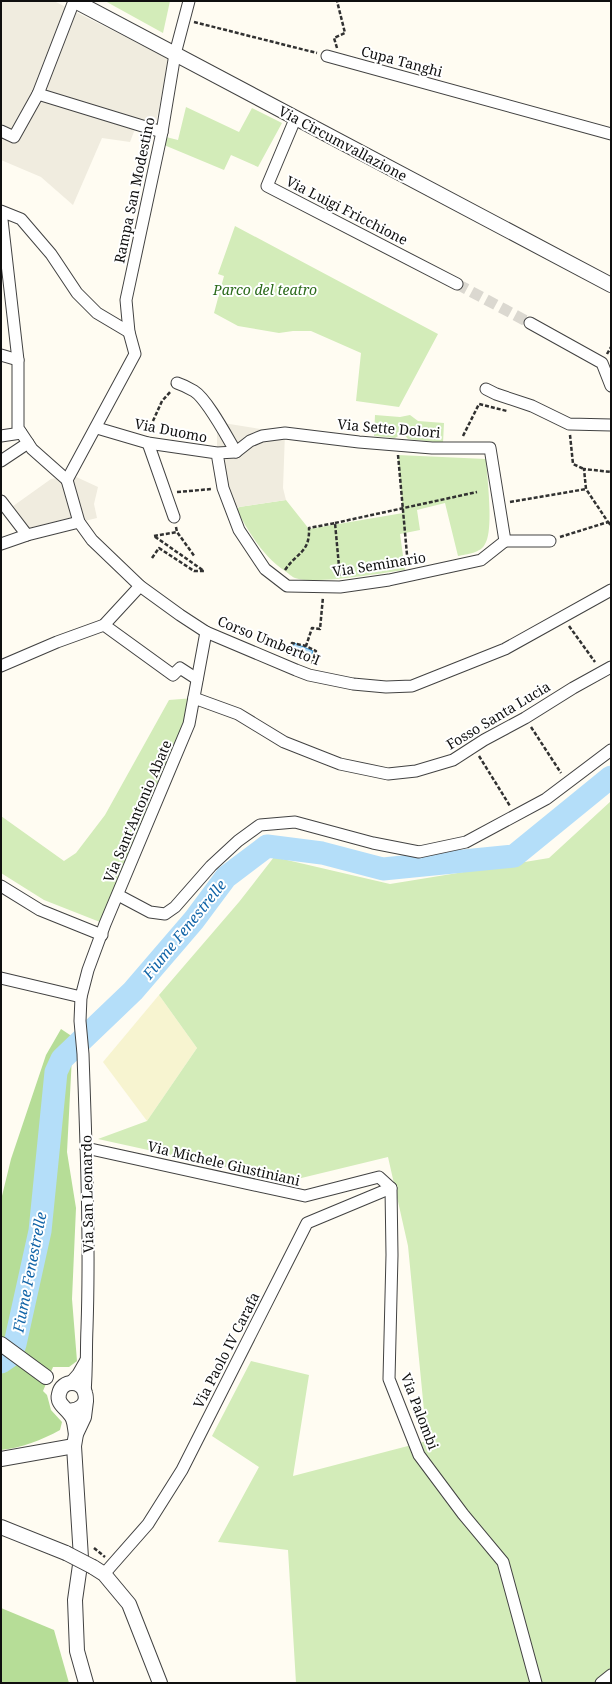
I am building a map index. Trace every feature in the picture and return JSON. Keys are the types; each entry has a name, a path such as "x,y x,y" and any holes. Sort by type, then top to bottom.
{"street":[{"name":"Via Circumvallazione","path":"75,1 611,285"},
{"path":"1,131 14,137 38,94 75,1"},
{"name":"Rampa San Modestino","path":"128,332 126,300 162,132 175,54 189,1"},
{"name":"Cupa Tanghi","path":"327,56 611,134"},
{"path":"38,94 162,132"},
{"name":"Via Luigi Fricchione","path":"296,117 267,186 457,284"},
{"path":"1,211 21,219 51,254 77,293 97,313 128,332 135,354 97,428 67,480 32,449 18,428 18,360 1,211"},
{"path":"530,323 602,363 611,386"},
{"path":"1,355 18,360"},
{"path":"177,383 195,392 214,414 217,422 236,452"},
{"path":"486,389 496,394 532,406 569,424 611,425"},
{"name":"Via Duomo","path":"97,428 148,443 217,453 236,452"},
{"path":"1,436 21,433"},
{"name":"Via Sette Dolori","path":"236,452 250,441 262,436 286,433 400,445 490,448 500,504"},
{"path":"1,461 28,443"},
{"path":"148,443 174,517"},
{"name":"Via Seminario","path":"217,453 223,488 239,530 265,569 287,586 340,587 409,576 481,560 504,541"},
{"name":"Corso Umberto I","path":"67,480 79,522 92,540 140,586 206,632 309,675 354,684 412,686 505,649 611,590"},
{"path":"1,501 27,535"},
{"path":"500,504 504,541 550,541"},
{"path":"1,544 27,535 79,522"},
{"path":"1,666 58,637 104,625 140,586"},
{"path":"104,625 173,675 180,668 197,679"},
{"name":"Via Sant'Antonio Abate","path":"81,997 88,970 105,924 189,724 206,632"},
{"name":"Fosso Santa Lucia","path":"194,698 238,714 284,742 340,764 388,774 416,771 453,760 607,669"},
{"path":"118,895 150,912 165,914 175,907 211,866 238,840 260,825 295,822 374,843 419,852 466,842 546,799 611,750"},
{"path":"1,886 40,910 102,934"},
{"path":"1,978 81,997"},
{"name":"Via San Leonardo","path":"81,997 80,1021 83,1054 86,1148 88,1283 87,1374 85,1396"},
{"name":"Via Michele Giustiniani","path":"86,1148 305,1196 379,1177 391,1188"},
{"name":"Via Paolo IV Carafa","path":"99,1571 148,1524 182,1470 307,1223 391,1188"},
{"name":"Via Palombi","path":"391,1188 389,1379 419,1455 462,1514 503,1562 536,1683"},
{"path":"1,1344 45,1375 51,1381 79,1384 85,1396 84,1417 75,1440"},
{"path":"63,1405 60,1391 78,1374 86,1360"},
{"path":"45,1375 73,1419 81,1558 75,1600 77,1651 86,1683"},
{"path":"63,1405 76,1410 83,1405 85,1396"},
{"path":"1,1460 75,1440"},
{"path":"1,1527 66,1553 99,1571 129,1604 160,1683"},
{"path":"601,1683 611,1675"}],"path":[{"path":"334,38 345,33 337,1"},
{"path":"183,20 327,56"},
{"path":"148,443 146,437 162,401 177,383"},
{"path":"456,448 479,404 513,412"},
{"path":"569,424 573,464 584,469 610,472"},
{"path":"400,445 398,455 409,576"},
{"path":"584,469 586,489 611,525"},
{"path":"166,493 223,488"},
{"path":"500,504 586,489"},
{"path":"278,579 288,566 306,548 309,539 309,528 477,492"},
{"path":"174,517 177,532 195,557"},
{"path":"550,541 608,522"},
{"path":"335,523 340,587"},
{"path":"152,558 159,548 194,571 204,571 154,536 177,532"},
{"path":"306,646 312,628 320,629 325,587"},
{"path":"562,618 607,669"},
{"path":"284,664 292,643 306,646 316,651 309,675"},
{"path":"525,718 568,783"},
{"path":"473,747 516,815"}],"shaded area":[{"path":"1,1 54,1 169,59 154,133 135,129 130,142 102,138 73,205 41,177 1,160"},
{"path":"217,422 285,433 283,488 286,500 230,507 217,453"},
{"path":"72,475 98,487 94,504 97,518 27,535 9,509 51,479"},
{"path":"159,995 197,1048 147,1121 103,1062"}],"green space":[{"path":"105,1 170,1 163,33"},
{"path":"186,107 239,132 252,108 282,123 258,167 231,155 224,170 164,145 166,137 178,140"},
{"name":"Parco del teatro","path":"235,226 438,334 399,407 356,401 361,353 311,331 279,333 238,326 214,313 224,276 218,274"},
{"path":"375,415 400,417 410,415 418,421 444,423 443,443 408,439 403,433 395,438 374,436"},
{"path":"398,455 486,459 490,516 488,537 483,547 473,553 458,556 445,503 417,510 420,530 400,534 405,570 365,576 304,580 293,577 277,565 263,551 246,527 237,510 239,507 286,500 309,529 403,513"},
{"path":"194,698 105,924 44,900 1,873 1,816 64,861 76,853 105,815 169,700"},
{"path":"611,801 611,1671 596,1683 296,1683 288,1550 218,1542 259,1467 212,1436 251,1361 309,1375 293,1476 427,1441 408,1246 388,1157 289,1181 98,1139 147,1121 197,1048 159,995 239,902 274,857 390,884 549,858"},
{"path":"61,1029 73,1037 67,1152 76,1208 72,1299 77,1361 69,1367 53,1367 43,1391 47,1395 51,1410 62,1422 60,1430 31,1443 1,1450 1,1200 11,1159 46,1055"},
{"path":"1,1608 54,1630 69,1683 1,1683"}],"water":[{"path":"294,643 313,651 309,660 290,653"}],"waterway":[{"name":"Fiume Fenestrelle","path":"1,1362 11,1355 15,1344 40,1231 56,1072 62,1059 133,991 194,920 226,877 267,846 322,853 383,869 514,856 611,777"}],"tunnel":[{"path":"457,284 530,323"}]}
